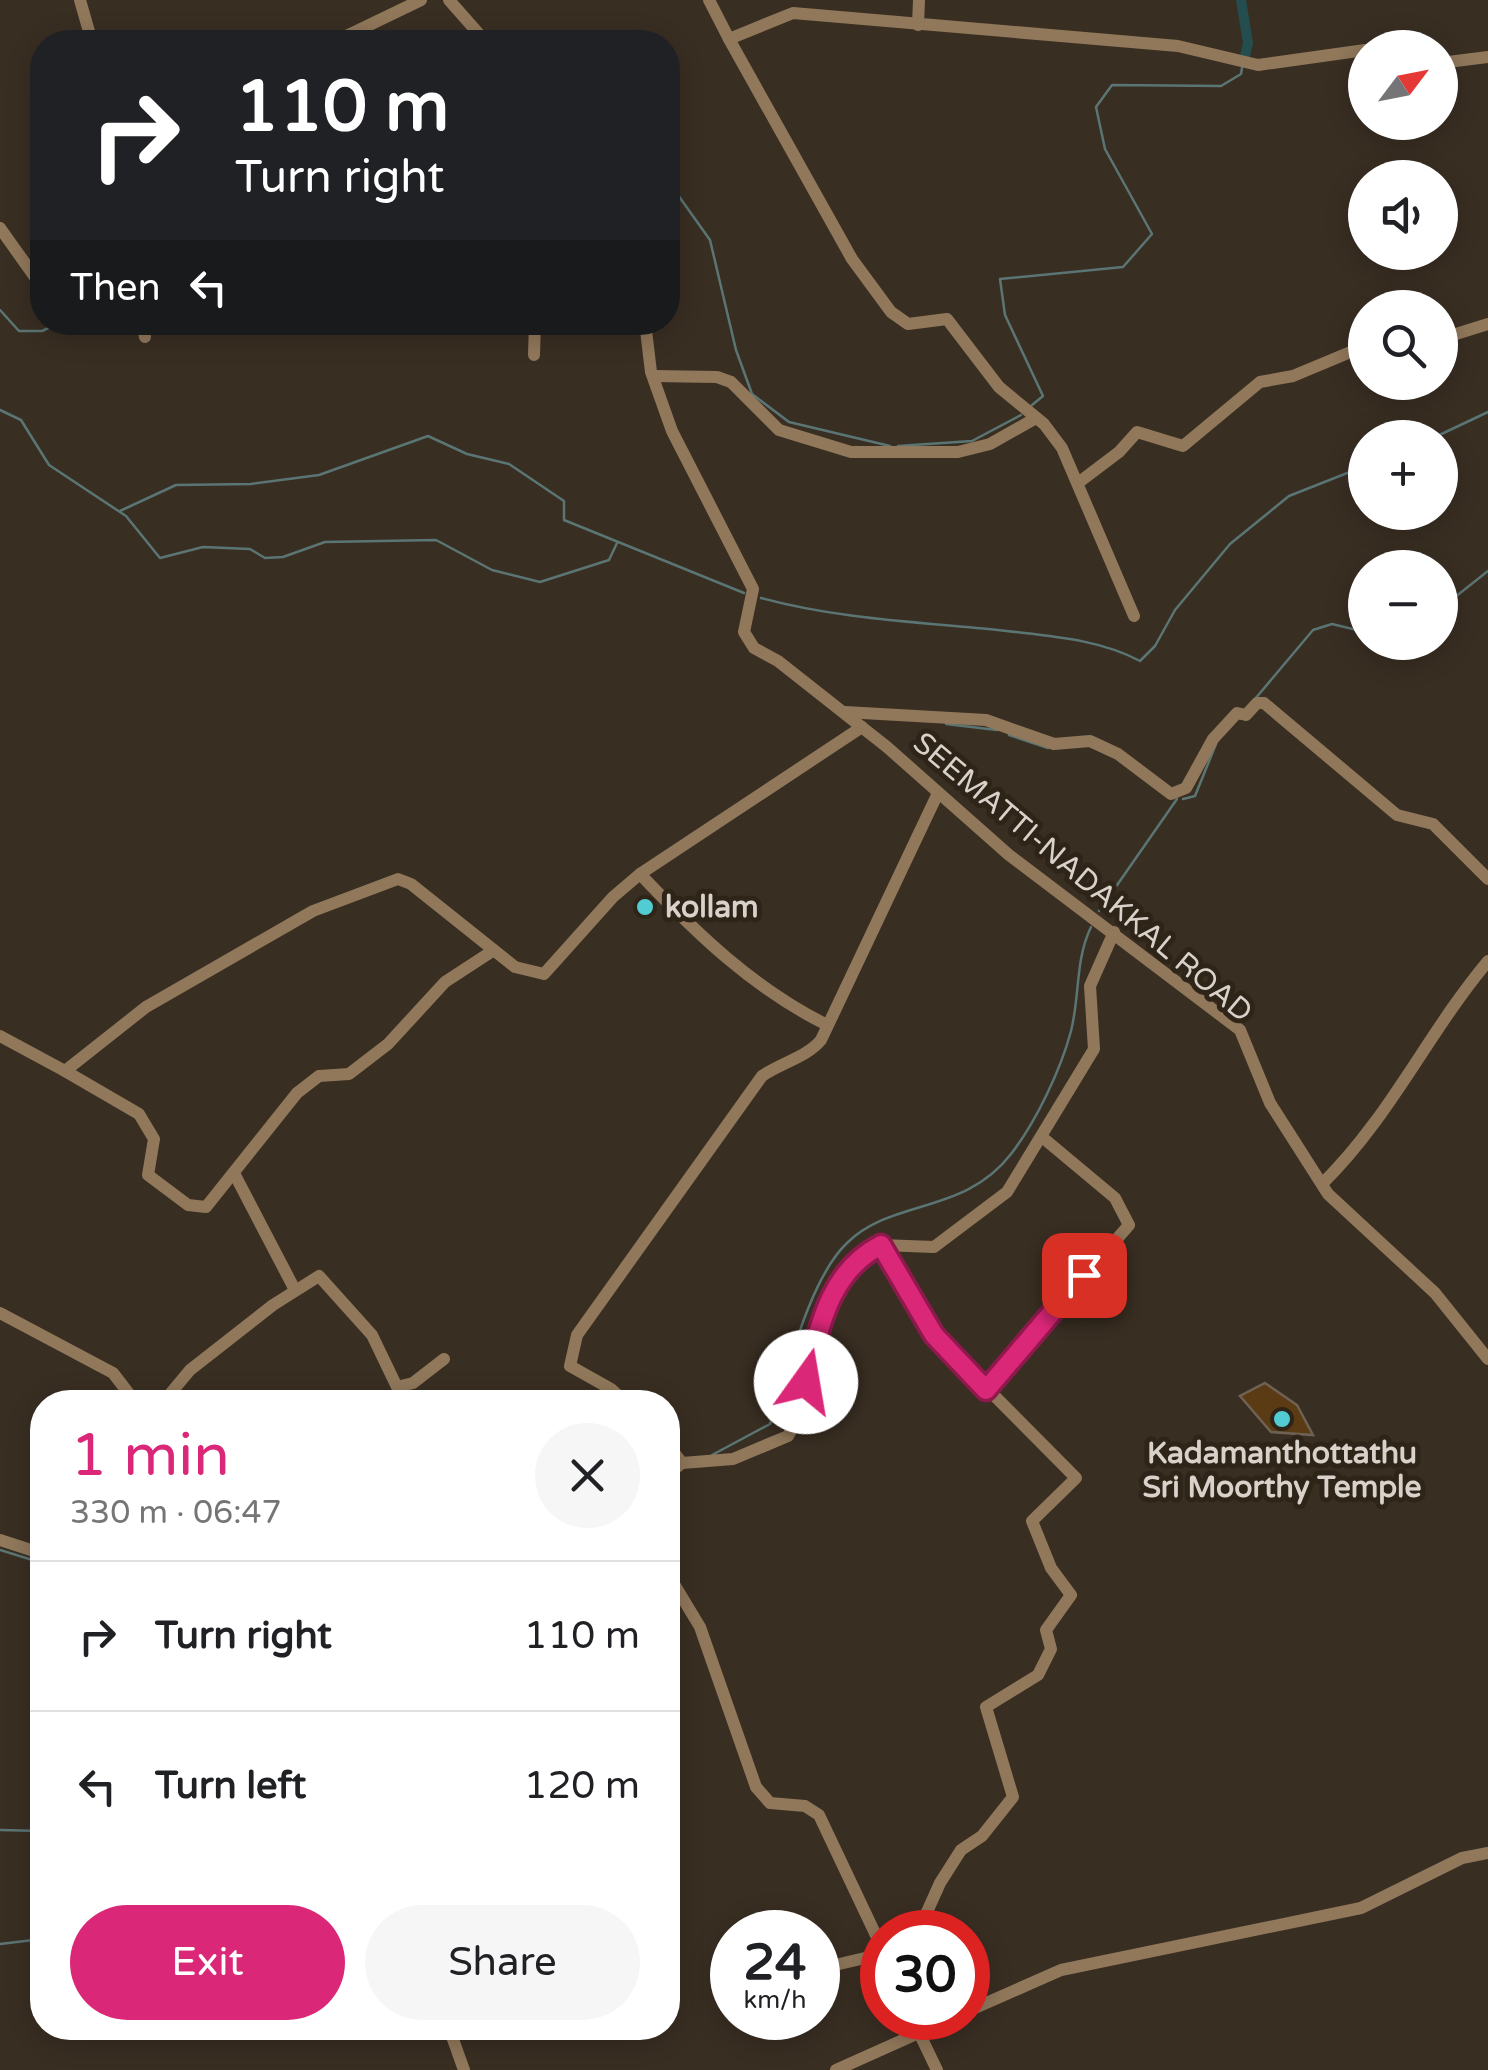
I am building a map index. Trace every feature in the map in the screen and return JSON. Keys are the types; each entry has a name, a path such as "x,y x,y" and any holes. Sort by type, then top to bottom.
{"street":[{"path":"80,0 89,30"},
{"path":"359,30 421,0"},
{"path":"449,0 475,30"},
{"path":"709,0 852,259 891,312 908,324 947,319 999,387 1036,418 1062,448 1134,616"},
{"path":"918,25 919,0"},
{"path":"729,38 793,12 1178,46 1258,66 1348,53"},
{"path":"1458,61 1488,57"},
{"path":"0,228 30,271"},
{"path":"1458,333 1488,324"},
{"path":"534,354 535,335"},
{"name":"SEEMATTI-NADAKKAL ROAD","path":"647,335 653,376 672,431 753,589 744,632 754,648 778,661 862,727 1009,855 1240,1030 1270,1102 1322,1184 1435,1293 1488,1359"},
{"path":"1078,483 1119,452 1137,432 1183,446 1260,382 1293,376 1348,353"},
{"path":"653,376 717,377 730,382 779,430 850,452 958,452 990,444 1036,418"},
{"path":"842,712 986,720 1054,744 1090,741 1118,754 1171,794 1186,788 1213,738 1237,713 1246,716 1257,703 1264,703 1397,815 1433,824 1488,880"},
{"path":"64,1071 146,1007 312,910 380,883 398,880 411,884 515,967 544,974 640,874 862,727"},
{"path":"612,1390 570,1366 576,1335 762,1076 784,1061 812,1050 938,792"},
{"path":"640,874 718,953 786,1004 827,1026"},
{"path":"680,1460 734,1459 788,1436 798,1418 823,1311 855,1258 881,1245 934,1247 1008,1192 1094,1048 1090,986 1114,932"},
{"path":"0,1036 139,1114 154,1139 148,1176 188,1205 206,1207 297,1093 319,1076 349,1074 388,1044 445,982 494,950"},
{"path":"1322,1184 1386,1112 1455,1001 1488,961"},
{"path":"986,1390 1129,1225 1116,1198 1042,1137"},
{"path":"235,1175 295,1290"},
{"path":"881,1245 934,1335 1076,1478 1032,1521 1051,1568 1071,1595 1046,1630 1051,1649 1038,1675 986,1707 1013,1796 982,1836 961,1850 930,1910"},
{"path":"174,1390 190,1370 319,1276 326,1278 372,1334 398,1387 413,1383 444,1359"},
{"path":"0,1313 113,1373 123,1390"},
{"path":"0,1540 30,1550"},
{"path":"680,1594 700,1628 756,1788 770,1803 806,1806 819,1815 863,1910"},
{"path":"990,2001 1061,1970 1361,1908 1462,1858 1488,1853"},
{"path":"453,2040 464,2070"},
{"path":"836,2070 901,2040"},
{"path":"922,2040 937,2070"}],"building":[{"name":"Kadamanthottathu Sri Moorthy Temple","path":"1265,1383 1297,1405 1313,1435 1271,1432 1240,1396"}],"waterway":[{"path":"1241,0 1248,43 1245,56"},
{"path":"1032,405 1043,396 1005,315 1000,279 1123,267 1152,234 1105,149 1096,107 1112,85 1221,86 1241,74 1242,68"},
{"path":"680,198 710,240 736,350 752,394 789,422 890,446"},
{"path":"0,310 19,331 30,331"},
{"path":"0,410 21,420 49,465 126,516 160,558 203,547 250,549 265,558 283,557 325,542 436,540 492,570 540,582 609,560 617,543"},
{"path":"1458,426 1488,412"},
{"path":"898,446 972,441 1021,415"},
{"path":"120,511 176,485 251,484 319,475 428,436 467,454 509,464 564,501 564,520 744,593"},
{"path":"761,598 849,615 1071,639 1106,647 1140,661 1155,646 1175,610 1230,544 1289,496 1348,473"},
{"path":"1458,595 1488,571"},
{"path":"1255,699 1313,630 1332,624 1348,628"},
{"path":"946,724 997,730"},
{"path":"1009,735 1048,748"},
{"path":"1183,799 1195,796 1216,744"},
{"path":"1099,911 1177,799"},
{"path":"712,1455 770,1424 810,1303 833,1259 847,1243 885,1219 972,1187 1011,1154 1047,1095 1067,1046 1082,952 1091,927"},
{"path":"0,1550 30,1559"},
{"path":"0,1830 30,1831"},
{"path":"0,1944 30,1940"}],"place":[{"name":"kollam","path":"645,907"},
{"name":"Kadamanthottathu Sri Moorthy Temple","path":"1282,1419"}],"route":[{"path":"806,1382 823,1311 855,1258 881,1245 934,1335 986,1390 1084,1275"}]}
